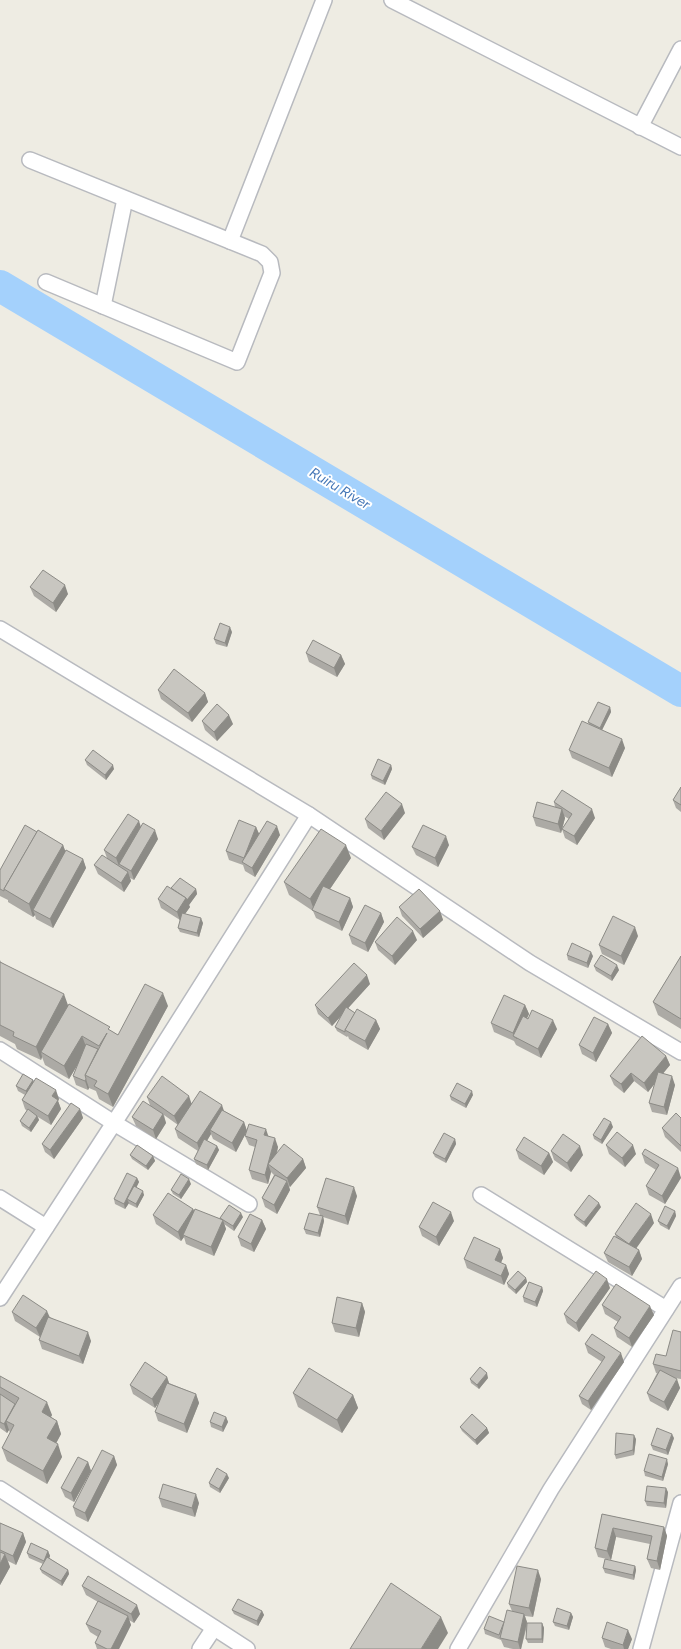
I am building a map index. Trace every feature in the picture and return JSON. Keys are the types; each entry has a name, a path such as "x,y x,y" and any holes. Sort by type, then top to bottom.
{"street":[{"path":"230,241 324,0"},
{"path":"392,0 681,147"},
{"path":"640,127 681,49"},
{"path":"30,160 262,254 270,262 272,273 237,362 46,282"},
{"path":"103,306 125,199"},
{"path":"0,629 309,815 530,963 681,1052"},
{"path":"0,1298 309,815"},
{"path":"0,1050 249,1204"},
{"path":"481,1195 666,1309"},
{"path":"0,1198 46,1227"},
{"path":"458,1649 552,1489 681,1286"},
{"path":"0,1489 247,1649"},
{"path":"641,1649 681,1503"},
{"path":"200,1649 214,1628"}],"building":[{"path":"43,570 65,585 53,603 30,587"},
{"path":"220,623 230,627 225,643 214,639"},
{"path":"313,640 341,655 334,668 306,653"},
{"path":"174,669 205,693 188,713 158,690"},
{"path":"598,702 610,707 600,728 588,722"},
{"path":"217,704 229,715 214,732 202,721"},
{"path":"582,721 622,739 609,768 569,750"},
{"path":"93,750 113,765 105,775 85,760"},
{"path":"378,759 391,765 383,781 371,775"},
{"path":"681,787 681,805 673,800"},
{"path":"562,790 592,809 574,836 562,829 572,814 554,802"},
{"path":"386,792 402,804 381,831 365,819"},
{"path":"537,802 562,809 558,824 533,817"},
{"path":"128,814 139,821 116,858 104,850"},
{"path":"239,820 256,827 244,858 226,851"},
{"path":"267,821 277,826 252,868 242,862"},
{"path":"143,823 155,830 131,871 119,864"},
{"path":"25,825 37,832 4,891 0,889 0,870"},
{"path":"423,825 446,836 435,858 412,847"},
{"path":"321,829 346,845 310,899 284,882"},
{"path":"38,830 63,845 29,904 4,889"},
{"path":"66,850 83,859 50,919 33,910"},
{"path":"102,855 128,872 121,883 94,865"},
{"path":"180,878 196,889 187,900 171,888"},
{"path":"167,886 186,898 177,912 158,899"},
{"path":"323,886 350,898 339,922 312,910"},
{"path":"419,889 440,911 420,929 399,907"},
{"path":"365,905 381,913 365,943 349,935"},
{"path":"182,913 201,918 197,933 178,928"},
{"path":"613,916 635,927 621,956 599,945"},
{"path":"397,917 413,931 392,956 375,942"},
{"path":"572,943 591,952 587,963 567,955"},
{"path":"601,955 617,965 611,976 594,966"},
{"path":"681,956 681,1019 653,1002"},
{"path":"0,962 64,994 36,1047 13,1036 14,1032 0,1025"},
{"path":"354,963 367,975 328,1018 315,1005"},
{"path":"145,984 163,993 108,1094 94,1086 97,1081 85,1075 107,1033 99,1046 82,1036 64,1066 41,1052 69,1004 110,1027 108,1029 118,1035"},
{"path":"504,995 525,1005 513,1033 491,1023"},
{"path":"346,1007 355,1013 345,1032 335,1027"},
{"path":"357,1009 376,1020 365,1041 345,1030"},
{"path":"532,1010 553,1020 538,1049 513,1036 523,1016 528,1019"},
{"path":"594,1017 608,1024 593,1053 579,1045"},
{"path":"642,1036 666,1056 644,1083 631,1073 621,1084 610,1076"},
{"path":"86,1044 98,1049 85,1075 85,1081 73,1076"},
{"path":"658,1072 672,1076 664,1107 649,1103"},
{"path":"23,1074 33,1080 26,1091 16,1086"},
{"path":"162,1076 189,1096 174,1116 147,1097"},
{"path":"36,1078 56,1090 52,1096 58,1100 48,1116 22,1100"},
{"path":"457,1083 472,1091 465,1104 450,1096"},
{"path":"200,1091 222,1105 197,1143 175,1129"},
{"path":"143,1101 163,1114 153,1130 132,1117"},
{"path":"71,1103 80,1109 50,1150 42,1144"},
{"path":"28,1109 37,1116 29,1128 20,1121"},
{"path":"222,1110 244,1122 232,1143 210,1130"},
{"path":"676,1113 681,1118 681,1146 662,1128"},
{"path":"604,1118 611,1122 601,1140 593,1135"},
{"path":"249,1124 266,1129 264,1135 275,1138 265,1175 249,1170 257,1140 245,1136"},
{"path":"617,1132 633,1145 622,1158 606,1145"},
{"path":"444,1133 455,1139 445,1159 433,1153"},
{"path":"563,1134 580,1146 567,1163 551,1151"},
{"path":"524,1137 549,1153 541,1166 516,1150"},
{"path":"204,1139 217,1146 207,1165 194,1159"},
{"path":"284,1144 303,1159 287,1178 268,1164"},
{"path":"137,1145 153,1156 146,1166 130,1155"},
{"path":"645,1149 678,1168 662,1196 646,1186 659,1165 642,1154"},
{"path":"127,1173 137,1178 124,1204 114,1199"},
{"path":"181,1174 189,1179 179,1195 171,1190"},
{"path":"275,1175 287,1181 274,1205 262,1198"},
{"path":"326,1178 354,1187 345,1216 317,1207"},
{"path":"134,1186 143,1191 136,1204 127,1199"},
{"path":"168,1193 193,1209 178,1232 153,1215"},
{"path":"589,1195 599,1203 584,1222 574,1215"},
{"path":"433,1202 451,1212 436,1237 419,1227"},
{"path":"636,1203 651,1214 629,1244 615,1234"},
{"path":"229,1205 241,1213 233,1226 220,1218"},
{"path":"665,1206 675,1211 667,1226 658,1221"},
{"path":"195,1209 223,1220 211,1247 183,1235"},
{"path":"309,1213 323,1216 318,1233 304,1229"},
{"path":"250,1214 262,1220 251,1244 238,1237"},
{"path":"614,1236 639,1250 629,1267 604,1253"},
{"path":"474,1237 500,1249 495,1260 506,1265 501,1276 464,1259"},
{"path":"518,1271 526,1278 515,1290 507,1283"},
{"path":"596,1271 607,1279 576,1323 564,1314"},
{"path":"529,1282 542,1287 535,1302 523,1297"},
{"path":"616,1284 650,1306 629,1338 614,1328 621,1317 602,1305"},
{"path":"23,1295 47,1311 36,1328 12,1312"},
{"path":"337,1297 362,1303 356,1328 332,1323"},
{"path":"48,1317 88,1332 79,1356 39,1340"},
{"path":"673,1330 681,1332 681,1371 653,1364 656,1354 666,1356"},
{"path":"592,1334 621,1353 588,1401 579,1396 605,1357 585,1344"},
{"path":"145,1362 167,1377 152,1399 130,1385"},
{"path":"480,1367 487,1373 477,1385 470,1379"},
{"path":"309,1368 353,1395 337,1420 293,1393"},
{"path":"660,1370 677,1379 664,1402 647,1393"},
{"path":"0,1376 47,1402 42,1412 57,1421 47,1438 58,1444 43,1471 2,1448 14,1425 6,1421 19,1398 0,1387"},
{"path":"167,1383 196,1394 184,1424 155,1412"},
{"path":"0,1394 15,1404 4,1424 0,1422"},
{"path":"214,1412 226,1417 222,1427 210,1422"},
{"path":"472,1414 487,1428 475,1440 460,1427"},
{"path":"657,1428 672,1434 666,1450 651,1445"},
{"path":"616,1433 634,1435 633,1450 615,1455"},
{"path":"102,1450 114,1456 85,1513 73,1507"},
{"path":"649,1454 667,1459 662,1477 644,1471"},
{"path":"78,1457 88,1462 71,1493 61,1488"},
{"path":"217,1468 227,1474 219,1489 209,1483"},
{"path":"163,1484 196,1494 192,1508 159,1498"},
{"path":"647,1486 666,1488 664,1503 645,1501"},
{"path":"602,1514 664,1527 657,1561 647,1559 652,1536 613,1528 607,1551 595,1548"},
{"path":"0,1523 23,1533 13,1556 0,1550"},
{"path":"31,1543 48,1551 44,1561 27,1553"},
{"path":"0,1552 5,1554 0,1564"},
{"path":"47,1557 68,1570 61,1581 40,1569"},
{"path":"605,1559 635,1566 633,1575 603,1568"},
{"path":"517,1566 538,1570 529,1608 509,1604"},
{"path":"88,1576 137,1605 131,1614 82,1586"},
{"path":"391,1583 441,1617 421,1649 350,1649"},
{"path":"238,1599 262,1611 257,1621 232,1610"},
{"path":"98,1601 128,1616 111,1649 95,1643 101,1631 86,1624"},
{"path":"557,1608 571,1613 567,1626 553,1622"},
{"path":"507,1610 524,1614 518,1642 500,1638"},
{"path":"489,1616 504,1622 499,1635 484,1629"},
{"path":"607,1622 628,1630 623,1645 602,1638"},
{"path":"527,1623 542,1623 542,1639 526,1639"}],"waterway":[{"name":"Ruiru River","path":"0,286 681,691"}]}
